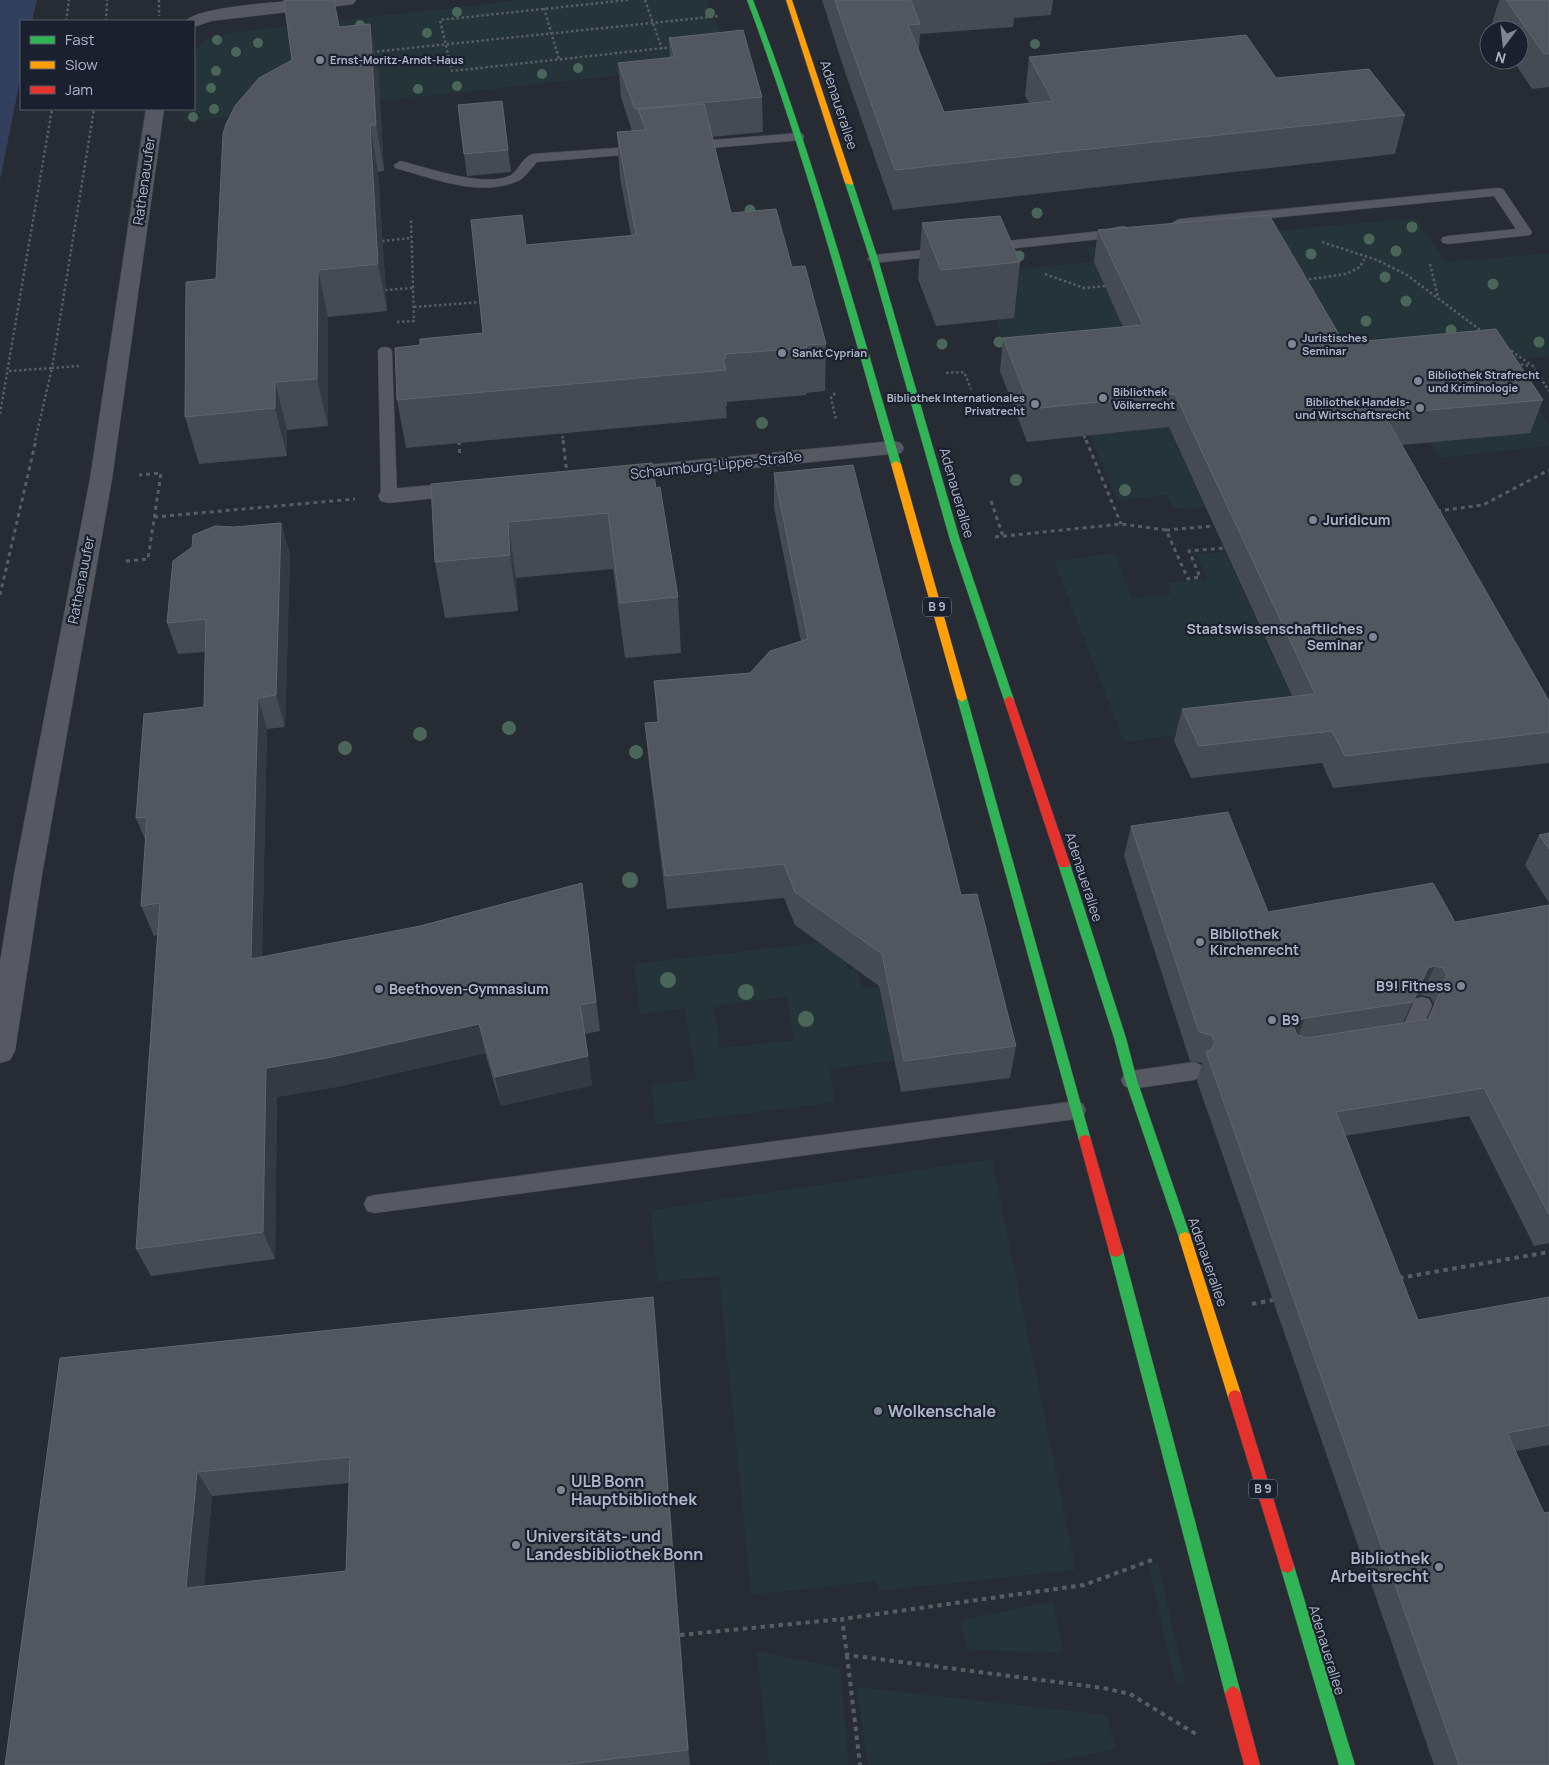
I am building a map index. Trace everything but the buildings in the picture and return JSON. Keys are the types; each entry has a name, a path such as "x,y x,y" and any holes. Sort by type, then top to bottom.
{"main road":[{"name":"B 9","path":"750,0 766,40 798,137 893,448 1076,1110 1108,1219 1252,1765"},
{"name":"Adenauerallee","path":"789,0 874,259 955,540 1064,865 1120,1038 1131,1080 1211,1316 1346,1765"}],"street":[{"path":"195,22 207,16 347,0"},
{"name":"Rathenauufer","path":"0,1051 28,875 101,479 155,110"},
{"name":"Schaumburg-Lippe-Straße","path":"568,480 893,448"},
{"path":"389,496 490,487"}],"lane":[{"path":"679,147 798,137"},
{"path":"400,166 461,181 490,184 515,178 533,158 659,149"},
{"path":"1162,225 1498,192 1525,232 1448,240"},
{"path":"978,248 1101,235 1134,227"},
{"path":"874,259 959,250"},
{"path":"385,351 389,496"},
{"path":"1380,1044 1408,1040 1416,1014 1422,1005"},
{"path":"1131,1080 1194,1071"},
{"path":"376,1204 1076,1110"}],"path":[{"path":"66,20 69,0"},
{"path":"106,20 107,0"},
{"path":"159,0 159,17 163,20"},
{"path":"628,0 440,20 452,71 682,46"},
{"path":"645,0 662,49"},
{"path":"544,8 559,60"},
{"path":"372,52 754,12"},
{"path":"0,414 9,371 52,110"},
{"path":"0,595 52,368 94,110"},
{"path":"385,351 393,344 393,323 414,321 411,219"},
{"path":"382,241 411,238"},
{"path":"1313,239 1366,256 1395,268 1415,280 1457,314 1487,335"},
{"path":"1299,281 1330,278 1346,274 1360,267 1366,256"},
{"path":"1043,273 1084,288 1105,286"},
{"path":"386,290 413,288"},
{"path":"414,307 481,302"},
{"path":"1502,345 1532,366 1549,390"},
{"path":"1514,362 1532,366"},
{"path":"9,371 118,363"},
{"path":"561,428 568,480"},
{"path":"1084,436 1122,524"},
{"path":"1428,512 1483,506 1549,470"},
{"path":"123,561 148,560 161,473 137,476"},
{"path":"154,517 389,496"},
{"path":"991,501 1003,536"},
{"path":"955,540 1122,524 1166,530 1214,526"},
{"path":"1166,530 1188,579 1200,577 1189,551 1224,548"},
{"path":"1398,1278 1549,1252"},
{"path":"680,1635 842,1619 1084,1585 1104,1578"},
{"path":"842,1619 860,1765"},
{"path":"847,1656 1103,1688 1130,1694 1205,1740"}],"shaded area":[{"path":"521,0 707,0 733,63 183,122 185,110 195,110 195,51 202,43 208,40 237,32"},
{"path":"1415,218 1445,262 1549,253 1549,356 1487,362 1513,370 1549,425 1549,446 1439,458 1429,442 1334,376 1094,262 1147,379 1015,369 995,320 994,271 1093,262 1087,248"},
{"path":"1161,410 1205,507 1173,509 1167,495 1117,500 1090,435 1141,430"},
{"path":"1225,552 1305,726 1174,741 1171,736 1124,742 1054,561 1115,553 1132,598 1172,594 1168,583 1207,579 1196,554"},
{"path":"843,940 848,970 857,969 862,989 879,987 894,1061 830,1069 835,1102 656,1125 651,1085 696,1079 685,1009 640,1014 634,964","holes":["786,997 794,1040 720,1048 714,1006"]},
{"path":"992,1159 1076,1570 878,1591 876,1581 751,1595 719,1276 657,1282 651,1210"},
{"path":"1158,1564 1186,1684 1176,1685 1148,1565"},
{"path":"1053,1601 1063,1653 966,1650 961,1621"},
{"path":"757,1651 840,1668 849,1765 769,1765"},
{"path":"856,1687 1107,1715 1116,1749 1035,1765 868,1765"}],"water":[{"path":"0,0 37,0 32,20 20,20 20,80 0,180"}],"traffic: fast":[{"path":"750,0 792,114 896,464"},
{"path":"849,183 874,259 955,540 1009,700"},
{"path":"962,698 1085,1140"},
{"path":"1064,864 1120,1038 1131,1080 1185,1238"},
{"path":"1116,1251 1233,1694"},
{"path":"1287,1566 1347,1765"}],"traffic: slow":[{"path":"789,0 849,183"},
{"path":"896,464 962,698"},
{"path":"1185,1238 1235,1397"}],"traffic: jam":[{"path":"1009,700 1064,864"},
{"path":"1085,1140 1116,1251"},
{"path":"1235,1397 1287,1566"},
{"path":"1233,1694 1252,1765"}],"place":[{"name":"Ernst-Moritz-Arndt-Haus","path":"320,60"},
{"name":"Juristisches Seminar","path":"1292,344"},
{"name":"Sankt Cyprian","path":"782,353"},
{"name":"Bibliothek Strafrecht und Kriminologie","path":"1418,381"},
{"name":"Bibliothek Völkerrecht","path":"1103,398"},
{"name":"Bibliothek Internationales Privatrecht","path":"1035,404"},
{"name":"Bibliothek Handels- und Wirtschaftsrecht","path":"1420,408"},
{"name":"Juridicum","path":"1313,520"},
{"name":"Staatswissenschaftliches Seminar","path":"1373,637"},
{"name":"Bibliothek Kirchenrecht","path":"1200,942"},
{"name":"B9! Fitness","path":"1461,986"},
{"name":"Beethoven-Gymnasium","path":"379,989"},
{"name":"B9","path":"1272,1020"},
{"name":"Wolkenschale","path":"878,1411"},
{"name":"ULB Bonn Hauptbibliothek","path":"561,1490"},
{"name":"Universitäts- und Landesbibliothek Bonn","path":"516,1545"},
{"name":"Bibliothek Arbeitsrecht","path":"1439,1567"}]}
